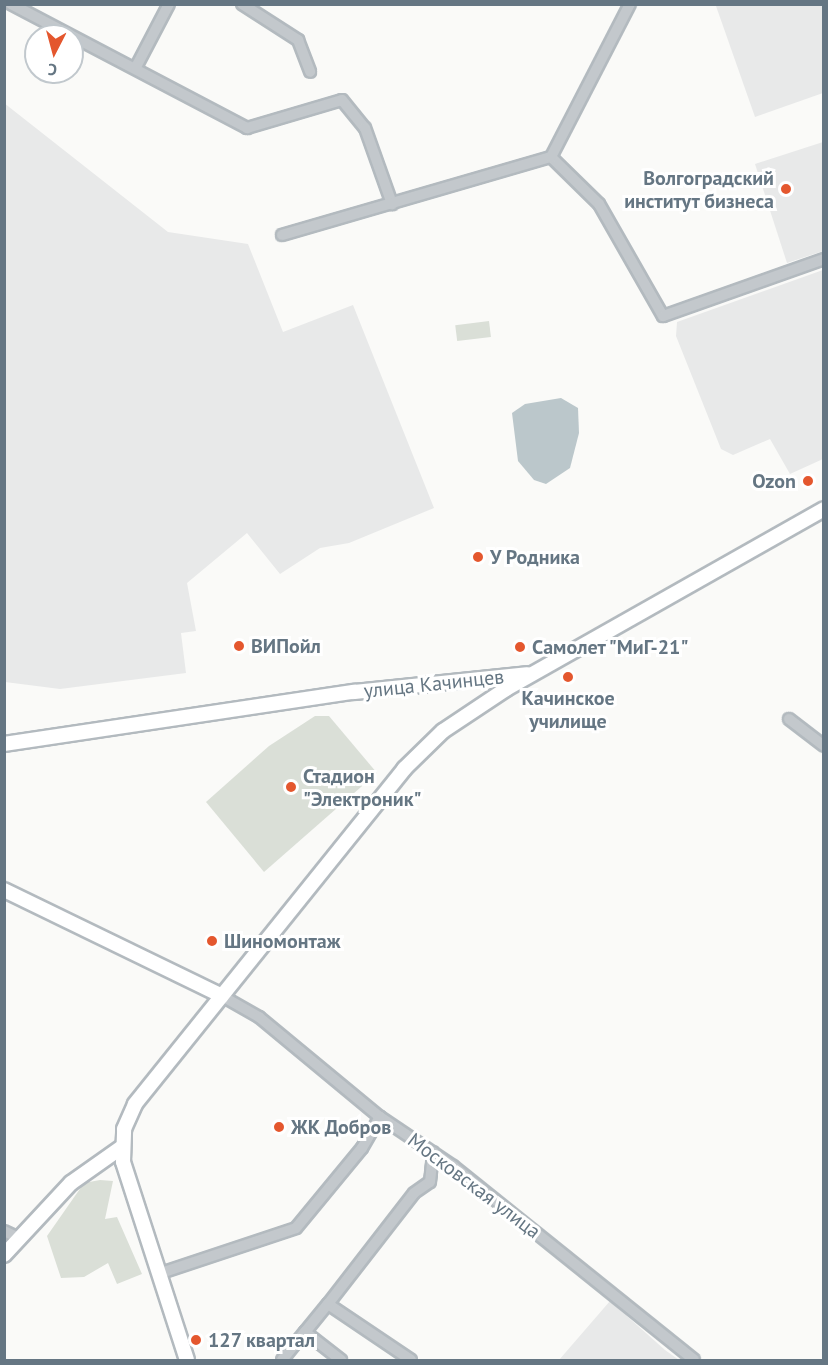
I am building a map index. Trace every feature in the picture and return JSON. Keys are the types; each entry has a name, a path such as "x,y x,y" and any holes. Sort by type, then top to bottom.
{"main road":[{"name":"улица Качинцев","path":"4,744 342,694 538,673 824,509"},
{"path":"187,1360 158,1274 122,1147 135,1104 404,769 465,716 538,673"},
{"path":"4,890 222,996"},
{"path":"4,1255 71,1183 122,1147"}],"street":[{"path":"11,4 136,66 247,128 342,100 365,128 392,204"},
{"path":"136,66 169,4"},
{"path":"242,4 298,40 310,72"},
{"path":"282,236 551,157 630,4"},
{"path":"551,157 599,204 663,316 824,259"},
{"path":"789,719 824,746"},
{"name":"Московская улица","path":"222,996 259,1017 380,1117 433,1152 693,1360"},
{"path":"158,1274 296,1228 362,1148 380,1117"},
{"path":"282,1360 414,1193 430,1182 433,1152"},
{"path":"4,1231 19,1238"},
{"path":"328,1304 411,1360"},
{"path":"305,1332 341,1360"}],"shaded area":[{"path":"824,5 823,93 755,117 716,6"},
{"path":"4,103 168,232 248,244 283,332 353,305 434,508 349,543 320,548 280,574 247,533 187,583 196,631 181,633 186,673 60,689 5,682"},
{"path":"823,142 823,251 787,263 755,164"},
{"path":"823,270 823,459 790,474 770,439 733,455 721,449 676,336 677,322"},
{"path":"489,321 491,337 457,341 455,325"},
{"path":"561,398 578,408 579,433 570,468 546,484 534,480 518,461 512,413 525,404"},
{"name":"Стадион \"Электроник\"","path":"315,716 329,716 377,773 264,872 206,802 269,746"},
{"path":"100,1180 113,1181 105,1219 117,1217 142,1274 117,1284 108,1263 84,1277 61,1278 47,1236 84,1183"},
{"path":"610,1301 665,1350 679,1360 559,1360"}],"place":[{"name":"Волгоградский институт бизнеса","path":"786,189"},
{"name":"Ozon","path":"808,481"},
{"name":"У Родника","path":"478,557"},
{"name":"ВИПойл","path":"239,646"},
{"name":"Самолет \"МиГ-21\"","path":"520,647"},
{"name":"Качинское училище","path":"568,677"},
{"name":"Стадион \"Электроник\"","path":"291,787"},
{"name":"Шиномонтаж","path":"212,941"},
{"name":"ЖК Добров","path":"279,1127"},
{"name":"127 квартал","path":"196,1340"}]}
